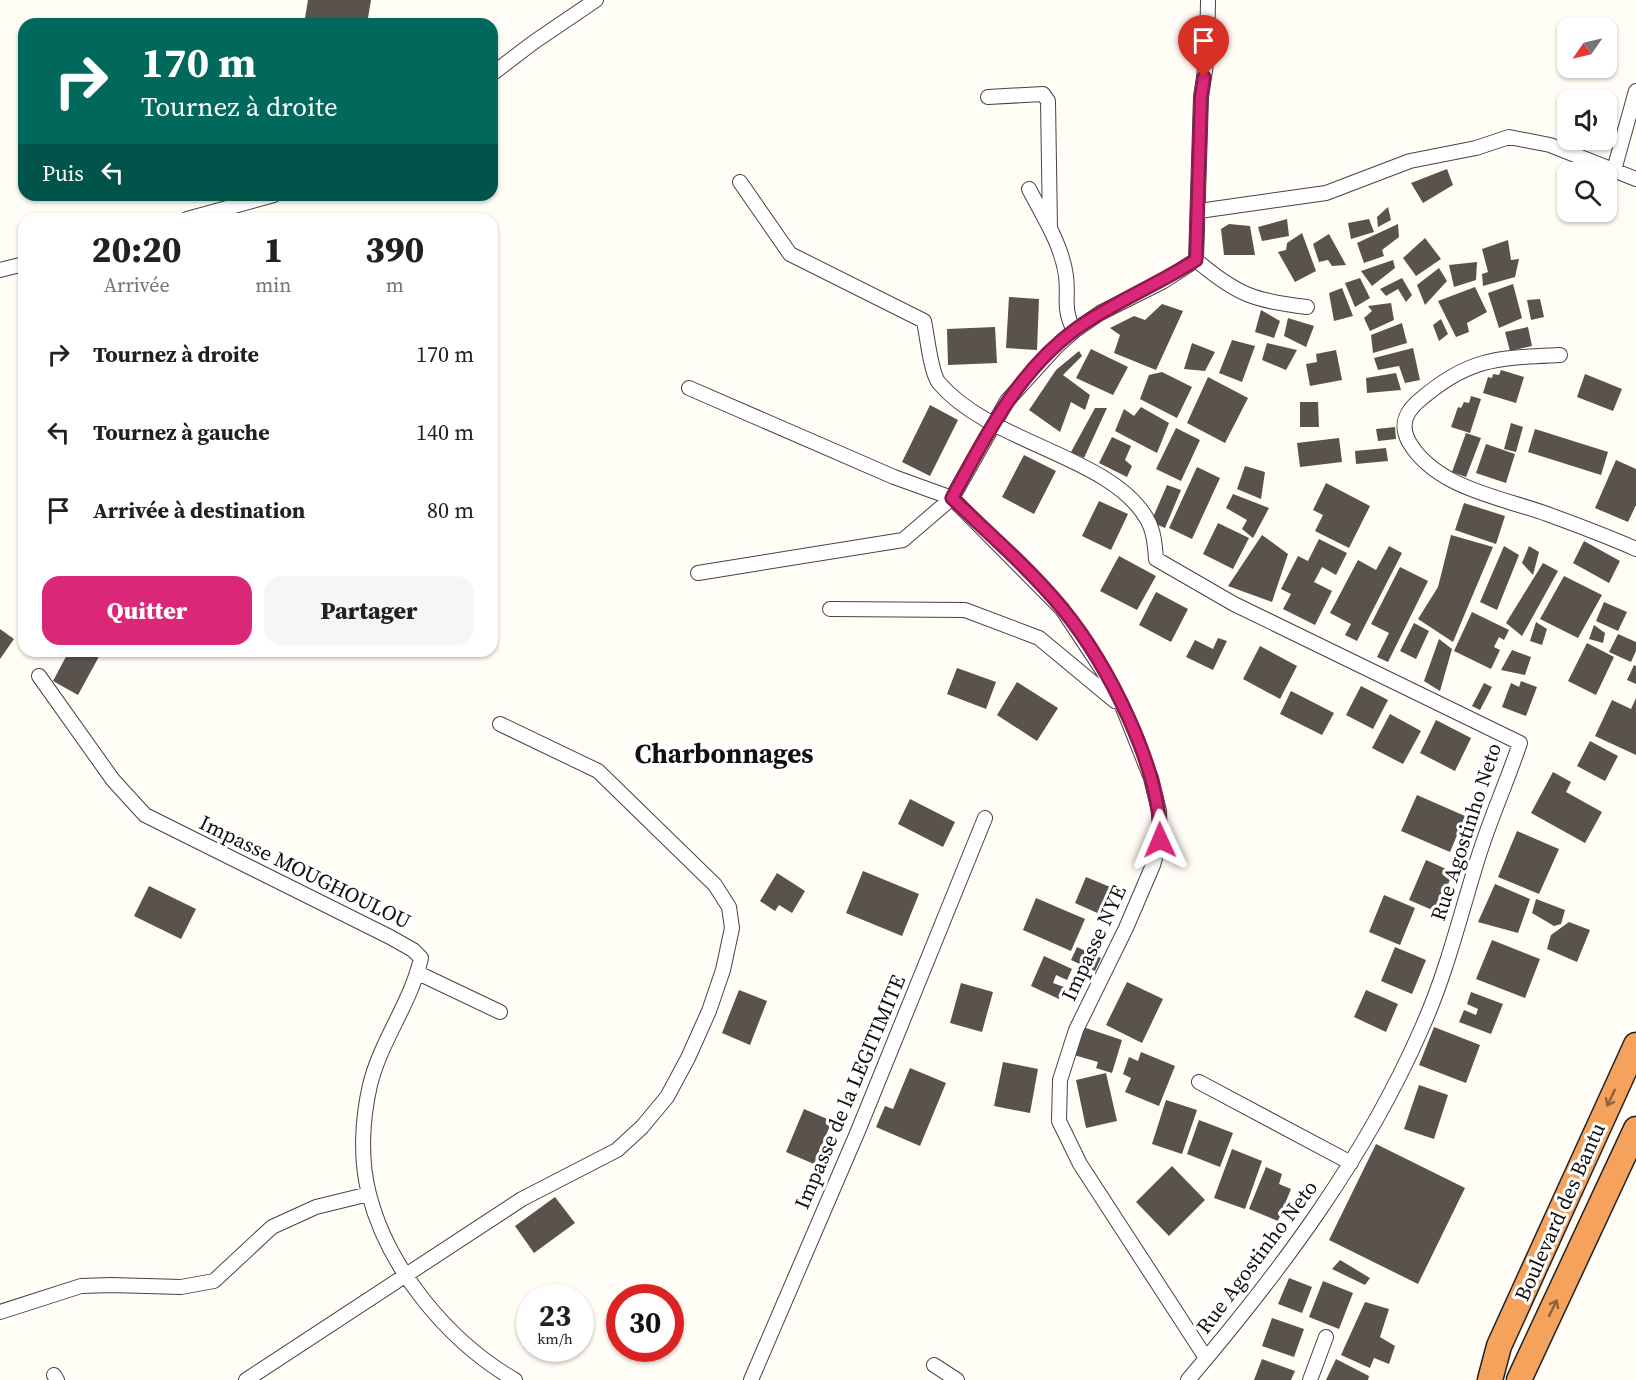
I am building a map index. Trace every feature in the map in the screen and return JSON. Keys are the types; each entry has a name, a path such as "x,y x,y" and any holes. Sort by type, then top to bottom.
{"highway":[{"name":"Boulevard des Bantu","path":"1490,1380 1499,1346 1636,1045"},
{"name":"Boulevard des Bantu","path":"1519,1380 1636,1129"},
{"path":"1528,1380 1539,1335"},
{"path":"1475,1380 1482,1363 1499,1346"}],"street":[{"path":"498,70 596,0"},
{"path":"1196,260 1201,97 1207,57 1209,0"},
{"path":"1616,162 1636,91"},
{"path":"988,97 1043,94 1048,102 1050,228"},
{"path":"1199,211 1326,193 1410,161 1476,148 1509,137 1550,145 1594,162"},
{"path":"1617,171 1636,179"},
{"path":"740,182 790,254 924,321 937,381 977,415 992,424"},
{"path":"1029,189 1050,228 1066,275 1065,312 1074,330"},
{"path":"209,213 252,201"},
{"path":"1196,260 1224,285 1265,302 1307,307"},
{"path":"698,573 903,540 952,498 992,424 1022,383 1074,330 1100,313 1162,282 1196,260"},
{"path":"0,270 18,266"},
{"path":"1560,355 1489,360 1456,372 1409,410 1404,423 1406,435 1416,454 1447,478 1636,549"},
{"path":"689,388 894,477 952,498"},
{"name":"Rue Agostinho Neto","path":"992,424 1108,480 1134,502 1148,520 1154,539 1156,559 1175,572 1275,625 1520,743 1478,857 1461,916 1422,1028 1400,1076 1351,1163 1253,1304 1188,1380"},
{"name":"Impasse NYE","path":"952,498 1062,609 1103,671 1122,708 1151,778 1160,811 1160,840 1131,917 1076,1030 1060,1080 1059,1121 1080,1164 1206,1358"},
{"path":"830,609 926,608 965,610 985,616 1039,638 1072,663 1122,708"},
{"name":"Impasse MOUGHOULOU","path":"39,676 113,780 145,815 413,950 421,958 418,973"},
{"path":"246,1380 522,1199 616,1150 642,1127 667,1097 709,1011 732,928 729,907 715,885 597,771 500,724"},
{"name":"Impasse de la LEGITIMITE","path":"751,1380 858,1131 985,818"},
{"path":"500,1012 418,973 387,1038 370,1085 364,1155 369,1194 386,1239 406,1273 464,1344 515,1380"},
{"path":"1199,1082 1351,1163"},
{"path":"0,1312 81,1286 181,1287 214,1281 272,1227 316,1207 369,1194"},
{"path":"1310,1380 1326,1337"},
{"path":"934,1365 957,1380"}],"building":[{"path":"308,0 371,0 368,18 305,18"},
{"path":"1447,169 1453,185 1423,203 1411,183"},
{"path":"1388,207 1391,220 1378,227 1377,217"},
{"path":"1287,219 1289,236 1262,241 1258,227"},
{"path":"1369,219 1374,232 1351,239 1348,223"},
{"path":"1229,224 1250,226 1255,255 1224,255 1221,229"},
{"path":"1398,224 1399,237 1382,250 1384,256 1364,263 1357,243"},
{"path":"1302,233 1316,271 1295,282 1278,252 1286,250 1287,243"},
{"path":"1329,234 1346,265 1332,266 1328,260 1319,262 1313,244"},
{"path":"1425,238 1441,259 1416,276 1403,258"},
{"path":"1508,240 1511,260 1519,259 1515,277 1483,286 1482,274 1488,272 1482,249"},
{"path":"1393,260 1395,268 1372,286 1361,271"},
{"path":"1477,262 1476,280 1454,287 1449,265"},
{"path":"1439,268 1447,281 1425,305 1417,285"},
{"path":"1360,278 1370,298 1355,307 1345,283"},
{"path":"1402,278 1412,295 1406,302 1398,289 1386,296 1380,289"},
{"path":"1513,284 1522,318 1499,328 1488,293"},
{"path":"1475,287 1487,312 1467,323 1469,332 1456,337 1438,301"},
{"path":"1342,288 1353,316 1334,321 1329,293"},
{"path":"1009,297 1039,299 1037,350 1006,348"},
{"path":"1540,299 1544,317 1531,320 1527,300"},
{"path":"1391,303 1394,320 1370,331 1364,318 1372,311 1368,306"},
{"path":"1162,304 1183,311 1156,370 1114,353 1120,335 1110,328 1134,316 1145,320"},
{"path":"1261,310 1280,321 1274,338 1255,332"},
{"path":"1288,318 1314,326 1306,347 1284,336"},
{"path":"1441,319 1448,334 1439,341 1433,325"},
{"path":"1402,323 1407,343 1373,353 1371,335"},
{"path":"995,327 997,363 948,365 947,329"},
{"path":"1528,327 1532,346 1510,351 1505,332"},
{"path":"1232,340 1255,346 1242,382 1219,373"},
{"path":"1192,343 1215,352 1205,371 1184,369"},
{"path":"1267,343 1297,350 1286,370 1262,360"},
{"path":"1413,348 1420,380 1405,383 1399,366 1378,370 1374,358"},
{"path":"1091,349 1128,367 1113,395 1076,378"},
{"path":"1336,350 1342,380 1310,386 1306,364 1317,362 1316,354"},
{"path":"1079,351 1082,356 1063,375 1090,395 1085,410 1071,402 1060,432 1029,410 1056,370"},
{"path":"1501,370 1524,377 1516,403 1483,393 1488,377 1492,378 1493,374 1499,375"},
{"path":"1162,372 1192,387 1177,418 1140,399 1149,375"},
{"path":"1396,373 1401,390 1367,393 1366,378"},
{"path":"1585,374 1622,389 1613,411 1577,397"},
{"path":"1208,377 1248,398 1225,443 1187,423"},
{"path":"1471,396 1481,399 1470,433 1451,427 1458,407 1461,408 1464,402 1469,403"},
{"path":"1300,402 1318,402 1319,427 1300,427"},
{"path":"930,405 958,420 930,476 902,462"},
{"path":"1141,407 1169,423 1157,453 1115,431 1124,409 1134,416"},
{"path":"1095,408 1107,408 1084,458 1071,452"},
{"path":"1511,423 1523,427 1516,452 1504,449"},
{"path":"1395,427 1396,439 1378,441 1376,429"},
{"path":"1176,428 1200,440 1181,481 1156,469"},
{"path":"1535,429 1608,452 1601,475 1528,452"},
{"path":"1466,433 1481,438 1466,477 1452,472"},
{"path":"1112,437 1131,446 1125,460 1132,466 1127,477 1099,463"},
{"path":"1339,438 1342,462 1300,467 1297,443"},
{"path":"1486,444 1515,454 1506,483 1476,473"},
{"path":"1386,448 1388,461 1356,464 1355,451"},
{"path":"1024,455 1056,471 1034,514 1002,497"},
{"path":"1616,460 1636,469 1636,505 1628,522 1595,508"},
{"path":"1245,466 1265,472 1261,499 1237,489"},
{"path":"1197,467 1220,478 1192,539 1169,528"},
{"path":"1326,483 1370,506 1349,548 1315,531 1323,515 1313,510"},
{"path":"1167,485 1181,490 1165,528 1151,522"},
{"path":"1233,494 1269,508 1253,538 1242,529 1247,520 1226,508"},
{"path":"1099,501 1128,514 1111,550 1082,536"},
{"path":"1464,503 1505,516 1496,544 1455,530"},
{"path":"1218,523 1249,538 1233,569 1203,554"},
{"path":"1262,535 1288,554 1272,602 1228,586"},
{"path":"1451,535 1493,547 1453,642 1418,619 1438,587"},
{"path":"1319,539 1347,553 1336,575 1322,567 1314,582 1332,591 1315,625 1283,609 1291,594 1281,589 1298,556 1308,561"},
{"path":"1584,541 1620,561 1609,583 1573,563"},
{"path":"1389,546 1402,553 1357,641 1345,635 1351,624 1330,613 1358,560 1376,570"},
{"path":"1504,546 1519,555 1497,610 1480,602"},
{"path":"1529,546 1539,552 1533,575 1522,563"},
{"path":"1119,556 1156,576 1137,610 1100,591"},
{"path":"1543,563 1558,571 1522,636 1506,623"},
{"path":"1400,567 1428,581 1388,662 1377,657 1389,633 1371,624"},
{"path":"1564,576 1602,595 1578,638 1540,619"},
{"path":"1156,592 1188,609 1171,642 1139,625"},
{"path":"1604,602 1627,612 1618,631 1596,621"},
{"path":"1472,612 1509,630 1504,640 1499,637 1494,647 1500,650 1491,669 1454,651"},
{"path":"1536,622 1547,629 1542,645 1530,641"},
{"path":"1414,623 1429,631 1416,659 1400,651"},
{"path":"1594,625 1605,633 1603,643 1589,639"},
{"path":"0,629 14,639 0,659"},
{"path":"1618,634 1636,642 1636,651 1631,662 1609,652"},
{"path":"1218,638 1227,641 1213,670 1186,657 1195,640 1213,649"},
{"path":"1439,639 1452,649 1440,691 1424,681"},
{"path":"1587,643 1614,657 1596,695 1568,681"},
{"path":"1260,646 1297,666 1280,699 1243,679"},
{"path":"1512,650 1531,657 1525,675 1501,670"},
{"path":"66,657 99,657 78,695 53,681"},
{"path":"1634,665 1636,666 1636,684 1627,680"},
{"path":"957,668 996,682 986,709 947,694"},
{"path":"1521,681 1537,687 1526,716 1502,707 1511,683 1519,687"},
{"path":"1017,682 1058,708 1037,741 997,715"},
{"path":"1484,683 1492,687 1480,710 1472,706"},
{"path":"1361,686 1388,700 1373,729 1346,715"},
{"path":"1291,691 1334,713 1322,735 1280,714"},
{"path":"1636,698 1636,755 1595,736 1612,700 1631,709"},
{"path":"1390,714 1421,731 1403,764 1372,748"},
{"path":"1436,720 1471,738 1455,771 1420,753"},
{"path":"1590,741 1618,756 1605,781 1577,766"},
{"path":"1553,772 1571,782 1566,792 1602,812 1585,843 1531,813"},
{"path":"1417,795 1465,816 1450,852 1401,831"},
{"path":"910,799 955,822 943,847 898,824"},
{"path":"1517,831 1559,849 1539,894 1498,877"},
{"path":"1426,860 1453,872 1437,912 1409,900"},
{"path":"863,871 919,894 902,936 846,913"},
{"path":"777,873 805,891 792,913 779,905 775,911 760,901"},
{"path":"1086,877 1115,889 1104,916 1075,903"},
{"path":"1495,884 1530,899 1518,933 1478,922"},
{"path":"149,886 196,909 181,939 134,916"},
{"path":"1384,895 1415,908 1400,945 1369,932"},
{"path":"1036,898 1085,919 1071,951 1023,930"},
{"path":"1536,899 1565,910 1561,924 1554,926 1532,913"},
{"path":"1569,922 1590,930 1577,962 1547,949 1551,935"},
{"path":"1492,940 1540,959 1525,998 1476,979"},
{"path":"1077,947 1101,958 1095,971 1071,960"},
{"path":"1395,947 1426,960 1412,994 1381,981"},
{"path":"1044,956 1072,969 1067,980 1056,975 1053,983 1064,987 1059,999 1031,986"},
{"path":"1127,982 1163,999 1142,1043 1106,1025"},
{"path":"961,983 993,992 982,1032 950,1023"},
{"path":"739,990 767,1001 750,1045 722,1033"},
{"path":"1366,990 1398,1004 1386,1032 1354,1017"},
{"path":"1471,992 1503,1004 1491,1034 1459,1022 1464,1010 1476,1015 1478,1009 1467,1004"},
{"path":"1083,1027 1122,1040 1112,1073 1096,1068 1098,1062 1074,1055"},
{"path":"1434,1027 1480,1045 1466,1083 1419,1065"},
{"path":"1141,1052 1175,1066 1159,1106 1125,1092 1131,1078 1123,1074 1129,1057 1138,1061"},
{"path":"1003,1062 1038,1069 1030,1113 994,1106"},
{"path":"910,1068 946,1083 920,1146 876,1127 885,1106 893,1109"},
{"path":"1106,1073 1117,1121 1086,1128 1076,1080"},
{"path":"1419,1085 1448,1095 1434,1139 1404,1129"},
{"path":"1166,1100 1197,1110 1182,1154 1152,1144"},
{"path":"804,1109 832,1121 814,1164 786,1152"},
{"path":"1199,1120 1233,1133 1220,1167 1187,1154"},
{"path":"1376,1144 1465,1188 1418,1284 1329,1240"},
{"path":"1232,1149 1262,1161 1245,1209 1214,1198"},
{"path":"1172,1166 1205,1200 1169,1236 1136,1202"},
{"path":"1266,1167 1282,1174 1279,1184 1291,1189 1278,1221 1249,1209"},
{"path":"555,1197 575,1223 534,1253 515,1226"},
{"path":"1340,1260 1370,1278 1365,1285 1332,1269"},
{"path":"1289,1278 1312,1287 1302,1313 1278,1304"},
{"path":"1323,1281 1353,1293 1339,1329 1309,1317"},
{"path":"1365,1302 1389,1309 1380,1337 1395,1346 1389,1364 1374,1358 1370,1368 1341,1355"},
{"path":"1272,1318 1304,1329 1294,1357 1262,1346"},
{"path":"1262,1359 1295,1371 1291,1380 1254,1380"},
{"path":"1336,1359 1369,1376 1368,1380 1326,1380"}],"district":[{"name":"Charbonnages","path":"724,754"}],"route":[{"path":"1160,840 1160,811 1151,778 1140,746 1103,671 1062,609 952,498 1007,401 1056,347 1074,330 1100,313 1162,282 1196,260 1201,97 1204,77"}]}
